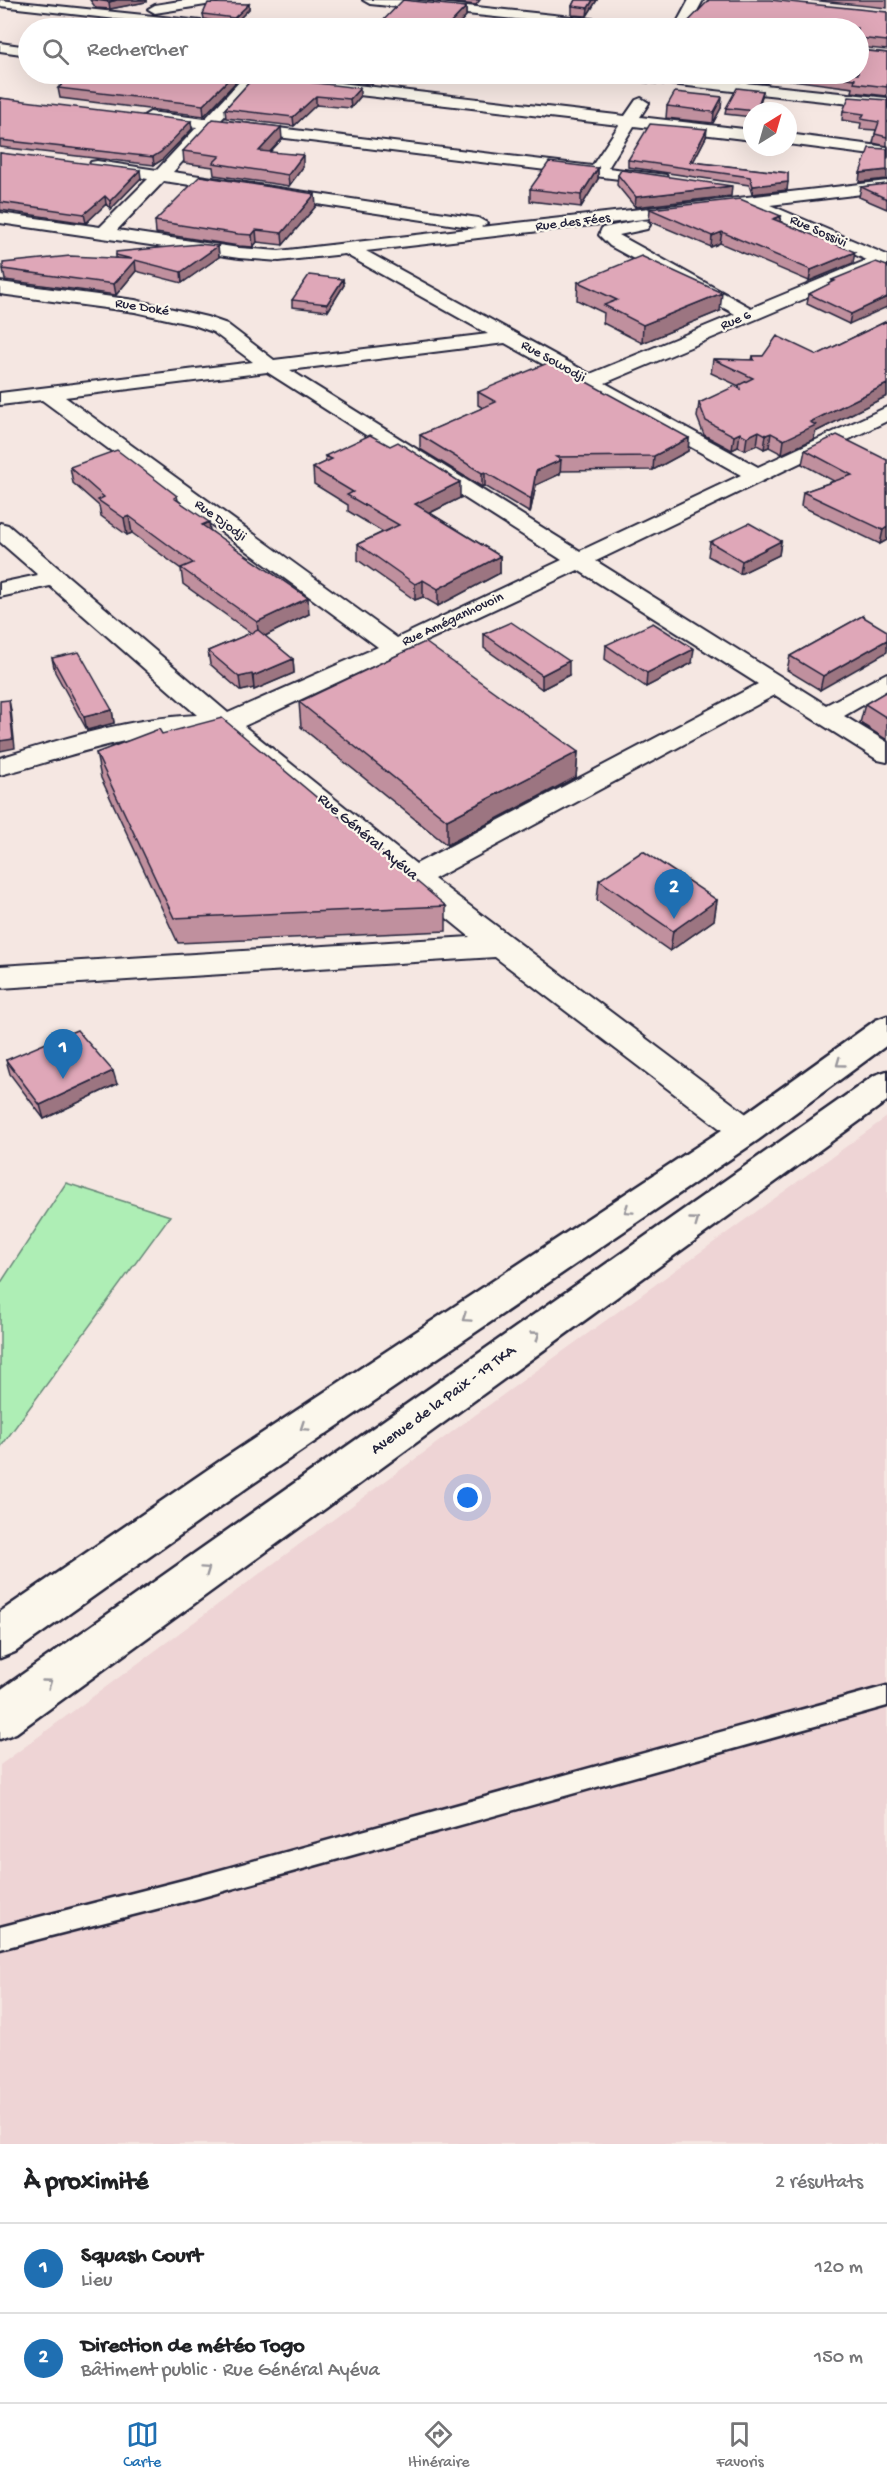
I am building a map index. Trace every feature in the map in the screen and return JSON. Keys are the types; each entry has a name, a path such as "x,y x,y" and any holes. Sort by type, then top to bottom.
{"main road":[{"path":"0,1636 234,1474 746,1131 887,1028"},
{"name":"Avenue de la Paix - 19 TKA","path":"0,1717 887,1084"}],"street":[{"path":"116,16 212,0"},
{"path":"370,0 543,18"},
{"path":"686,18 696,0"},
{"path":"0,2 135,18"},
{"path":"0,48 18,50"},
{"path":"105,232 244,84"},
{"path":"329,84 743,134"},
{"path":"598,171 632,120 651,84"},
{"path":"730,84 887,103"},
{"path":"138,116 681,182"},
{"path":"797,141 887,152"},
{"path":"81,164 162,174 517,229"},
{"name":"Rue des Fées","path":"0,218 259,255 349,249 754,204 887,186"},
{"path":"716,188 787,198"},
{"path":"750,315 616,242 608,236 608,232 754,204"},
{"name":"Rue Sossivi","path":"754,204 885,261"},
{"name":"Rue Sowodji","path":"349,249 757,475"},
{"name":"Rue 6","path":"590,382 885,261"},
{"name":"Rue Doké","path":"0,288 135,306 200,321 227,333 270,366 887,754"},
{"path":"0,399 509,338"},
{"name":"Rue Djodji","path":"46,393 394,648"},
{"name":"Rue Améganhovoin","path":"0,767 71,745 164,725 197,721 226,724 394,648 887,413"},
{"name":"Rue Général Ayéva","path":"0,530 192,698 499,946 746,1131"},
{"path":"0,590 56,578"},
{"path":"825,716 887,681"},
{"path":"415,877 776,684"},
{"path":"0,977 499,946"}],"lane":[{"path":"0,1938 199,1887 887,1696"}],"shaded area":[{"path":"887,1117 887,2144 0,2144 0,1765 460,1426"}],"green space":[{"path":"66,1183 170,1216 0,1448 0,1284"}],"building":[{"path":"403,0 466,7 456,18 386,18"},
{"path":"575,0 593,0 588,8 572,6"},
{"path":"709,0 770,0 887,12 887,41 869,39 869,18 692,18"},
{"path":"208,3 249,4 234,18 203,14"},
{"path":"869,51 887,53 887,87 862,84 869,84"},
{"path":"63,84 224,84 203,105 58,88"},
{"path":"248,84 325,84 360,88 350,99 316,96 293,117 225,109"},
{"path":"737,88 763,91 759,102 743,102 743,110 726,108"},
{"path":"675,92 722,97 714,112 667,106"},
{"path":"849,97 887,100 887,137 875,134 879,122 861,119 864,114 843,111"},
{"path":"0,98 191,121 161,152 153,157 0,140"},
{"path":"213,119 281,127 259,151 303,155 288,175 213,163 220,156 183,151"},
{"path":"650,124 707,129 690,162 788,173 788,182 753,186 750,177 628,160"},
{"path":"869,148 887,149 887,170 860,173"},
{"path":"0,153 140,170 110,201 105,196 84,214 0,202"},
{"path":"549,162 598,168 581,195 530,189"},
{"path":"621,170 732,186 636,197 618,175"},
{"path":"200,176 315,194 282,233 256,230 252,235 238,234 155,221"},
{"path":"887,184 887,199 861,187"},
{"path":"740,199 781,216 773,219 855,252 811,270 722,232 712,236 650,209"},
{"path":"199,244 218,246 181,272 135,260 114,284 3,269 3,263 70,256 132,259 116,255 116,252"},
{"path":"641,256 722,293 643,325 604,305 617,300 578,282"},
{"path":"876,262 887,266 887,297 851,314 809,294 835,281 832,280"},
{"path":"309,275 343,279 327,304 292,300"},
{"path":"887,321 887,384 810,422 816,425 784,440 771,433 766,435 759,431 747,437 740,433 734,436 706,421 699,403 735,386 740,389 739,385 753,378 713,359 754,360 753,356 763,356 777,336 817,355"},
{"path":"550,362 689,438 654,456 556,457 561,460 536,471 531,499 485,472 482,473 420,435 496,402 478,392"},
{"path":"370,435 390,446 398,442 460,482 415,504 500,556 438,589 423,580 415,584 358,544 399,525 347,495 353,492 313,468 332,459 325,456"},
{"path":"837,435 887,460 887,527 883,530 803,492 852,475 805,450"},
{"path":"117,450 177,496 174,498 209,522 202,525 308,598 257,622 181,568 193,563 129,516 124,518 98,500 104,497 70,467"},
{"path":"749,523 781,541 742,561 710,542"},
{"path":"862,616 887,631 887,640 823,676 790,656"},
{"path":"511,622 569,661 542,675 484,634"},
{"path":"653,623 694,649 647,673 606,645"},
{"path":"258,630 293,659 253,676 252,674 239,677 208,651"},
{"path":"425,642 578,752 447,820 299,702"},
{"path":"79,652 112,710 84,717 52,658"},
{"path":"887,691 887,718 865,704"},
{"path":"9,700 13,739 0,741 0,701"},
{"path":"222,718 446,906 174,918 96,753 159,729 162,734"},
{"path":"643,851 717,900 673,931 599,880"},
{"path":"77,1030 113,1071 40,1105 6,1060"}],"place":[{"name":"Direction de météo Togo","path":"674,919"},
{"name":"Squash Court","path":"63,1079"}]}
